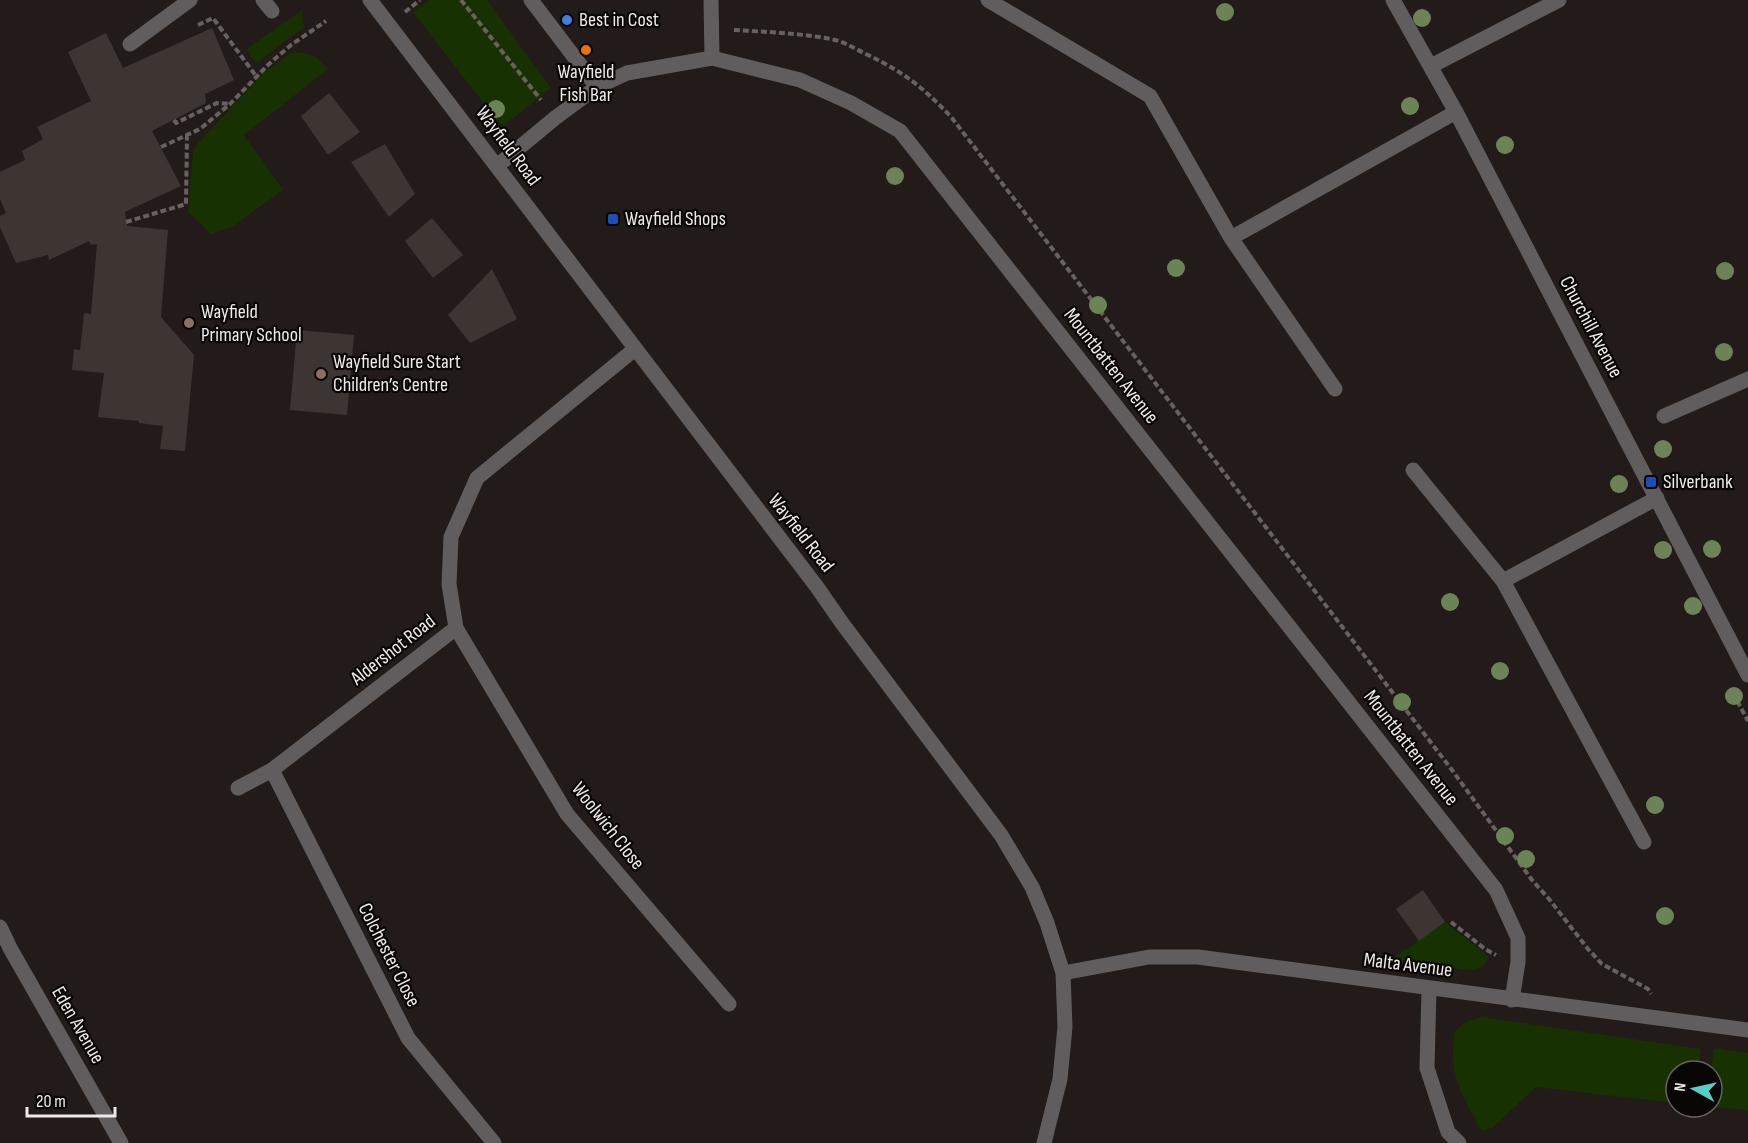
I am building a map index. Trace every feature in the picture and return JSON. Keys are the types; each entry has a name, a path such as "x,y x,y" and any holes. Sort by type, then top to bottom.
{"street":[{"path":"130,44 190,0"},
{"name":"Wayfield Road","path":"370,0 817,586 842,623 1001,835 1032,887 1047,923 1063,973 1065,1027 1060,1079 1044,1143"},
{"path":"531,0 597,87"},
{"path":"711,0 712,58"},
{"path":"988,0 1150,96 1231,238 1335,390"},
{"name":"Churchill Avenue","path":"1393,0 1456,112 1657,498 1743,656 1748,675"},
{"path":"1431,66 1559,0"},
{"name":"Mountbatten Avenue","path":"497,166 597,87 627,73 712,58 800,80 851,103 900,131 1496,890 1518,938 1518,957 1512,1000"},
{"path":"1231,238 1456,112"},
{"name":"Aldershot Road","path":"238,788 272,770 456,628 449,584 451,537 477,478 634,349"},
{"path":"1664,416 1748,379"},
{"path":"1413,470 1503,581 1644,842"},
{"path":"1503,581 1657,498"},
{"name":"Woolwich Close","path":"456,628 567,814 729,1004"},
{"name":"Colchester Close","path":"272,770 408,1038 494,1143"},
{"name":"Eden Avenue","path":"0,927 121,1143"},
{"name":"Malta Avenue","path":"1063,973 1149,957 1198,957 1748,1030"},
{"path":"1429,989 1427,1068 1448,1132 1459,1143"}],"path":[{"path":"461,0 555,118"},
{"path":"402,6 406,12"},
{"path":"192,28 213,18 256,76"},
{"path":"161,147 200,129 230,104 256,76 291,45 326,21"},
{"path":"712,30 810,36 844,43 894,68 913,80 935,100 959,128 1452,770 1532,880 1598,961 1648,989 1652,1000"},
{"path":"174,120 176,123 217,103 230,104"},
{"path":"126,222 186,204 187,135"},
{"path":"1451,922 1479,944 1496,952 1518,957"},
{"path":"1494,962 1496,952"}],"green space":[{"path":"430,0 487,0 551,88 502,127 413,12"},
{"path":"302,10 304,27 258,62 252,59 247,49"},
{"path":"299,52 316,57 328,69 244,135 283,190 232,227 211,234 188,212 193,152 198,143 264,73 291,53"},
{"path":"1445,922 1489,957 1483,967 1468,970 1391,960"},
{"path":"1482,1017 1701,1049 1700,1059 1664,1059 1664,1102 1536,1087 1492,1128 1482,1131 1462,1095 1453,1060 1455,1031 1468,1021"},
{"path":"1714,1048 1748,1053 1748,1110 1724,1108 1724,1059 1713,1059"}],"building":[{"path":"212,28 234,80 205,94 206,103 152,131 181,186 125,212 127,226 168,230 161,317 194,355 185,451 160,449 163,426 98,417 104,373 72,370 74,349 80,350 84,313 91,314 97,244 91,245 89,241 49,260 48,255 16,263 0,227 0,216 6,213 0,199 0,172 25,160 22,151 43,139 37,127 91,101 68,52 106,33 123,68"},
{"path":"329,93 360,132 328,155 301,116"},
{"path":"385,144 415,194 389,217 351,162"},
{"path":"432,218 463,255 433,278 405,241"},
{"path":"492,269 517,319 470,343 448,315"},
{"path":"297,330 354,335 347,415 290,410"},
{"path":"1423,890 1445,922 1419,941 1396,909"}],"place":[{"name":"Best in Cost","path":"567,20"},
{"name":"Wayfield Fish Bar","path":"586,50"},
{"name":"Wayfield Shops","path":"613,219"},
{"name":"Wayfield Primary School","path":"189,323"},
{"name":"Wayfield Sure Start Children’s Centre","path":"321,374"},
{"name":"Silverbank","path":"1651,482"}]}
